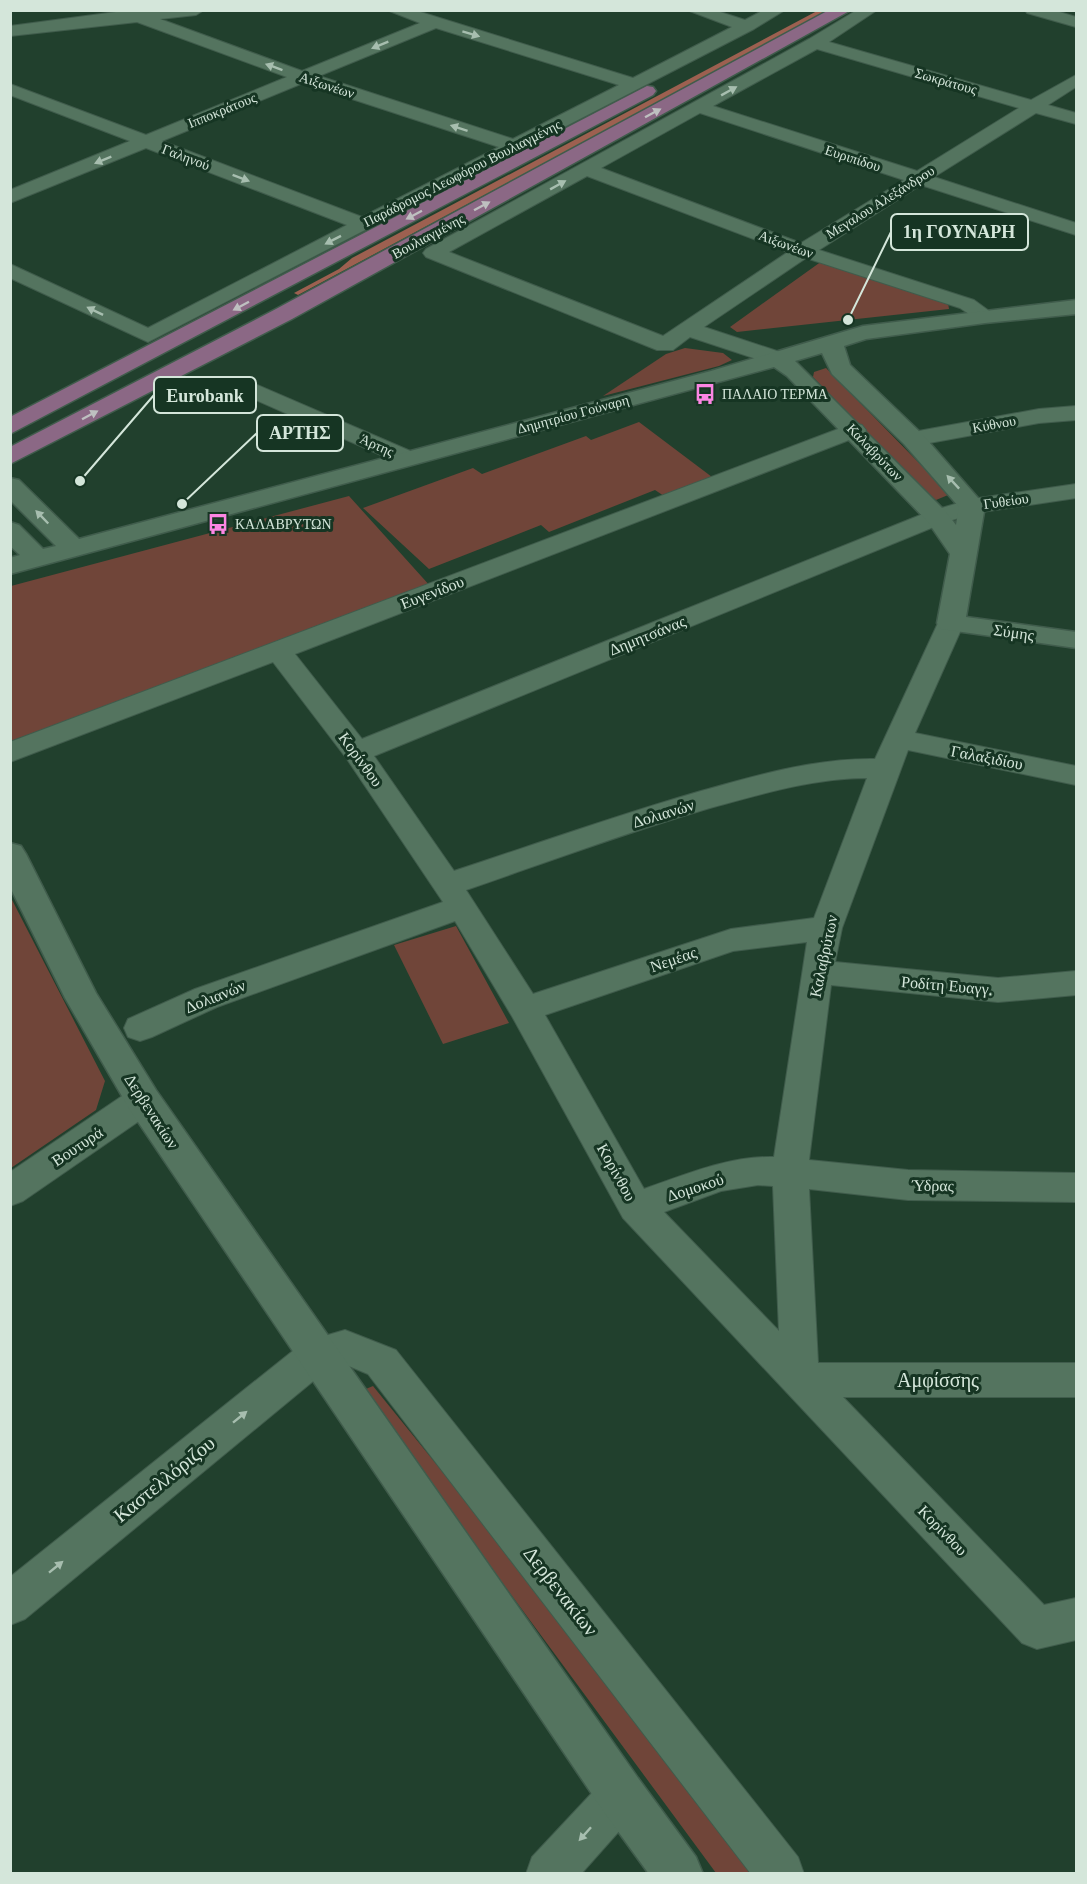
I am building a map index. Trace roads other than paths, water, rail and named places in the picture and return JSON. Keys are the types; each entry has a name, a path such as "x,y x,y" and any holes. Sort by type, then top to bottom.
{"main road":[{"name":"Βουλιαγμένης","path":"10,427 799,10"},
{"path":"839,13 868,11"},
{"name":"Βουλιαγμένης","path":"10,458 284,314 839,13"},
{"path":"284,314 433,254"}],"street":[{"path":"10,31 140,14 196,10"},
{"path":"395,10 635,84"},
{"path":"695,10 748,26"},
{"name":"Παράδρομος Λεωφόρου Βουλιαγμένης","path":"10,270 148,336 777,10"},
{"path":"1033,10 1077,22"},
{"path":"433,254 815,43 868,11"},
{"name":"Αιξωνέων","path":"140,14 303,77 515,146"},
{"name":"Ιπποκράτους","path":"10,197 434,23"},
{"name":"Σωκράτους","path":"815,43 1077,118"},
{"name":"Μεγαλου Αλεξάνδρου","path":"433,254 665,345 803,251 1077,80"},
{"name":"Γαληνού","path":"10,89 362,225"},
{"name":"Ευριπίδου","path":"698,107 1077,229"},
{"name":"Αιξωνέων","path":"586,169 803,251 968,304 985,316"},
{"name":"Δημητρίου Γούναρη","path":"38,559 778,359 863,333 985,316 1077,307"},
{"path":"687,329 778,359"},
{"path":"832,342 834,358 840,369 913,439 972,506"},
{"name":"Καλαβρύτων","path":"778,359 795,370 937,517 963,554"},
{"name":"Άρτης","path":"248,388 407,458"},
{"name":"Κύθνου","path":"913,439 1040,416 1077,412"},
{"name":"Ευγενίδου","path":"10,753 854,430"},
{"path":"10,485 74,549"},
{"name":"Γυθείου","path":"937,517 972,506 1077,491"},
{"name":"Καλαβρύτων","path":"800,1380 790,1172 817,972 826,928 885,770 951,623 972,506"},
{"name":"Δημητσάνας","path":"357,752 937,517"},
{"path":"10,530 38,559 10,566"},
{"name":"Σύμης","path":"951,623 1077,640"},
{"name":"Κορίνθου","path":"279,651 357,752 454,896 525,1009 636,1207 800,1380 1057,1624"},
{"name":"Γαλαξιδίου","path":"898,739 1077,775"},
{"name":"Δολιανών","path":"140,1028 206,998 671,809 757,785 819,772 861,768 885,770"},
{"name":"Δερβενακίων","path":"10,854 82,998 143,1100 621,1795 679,1874"},
{"name":"Νεμέας","path":"525,1009 731,940 826,928"},
{"name":"Ροδίτη Ευαγγ.","path":"817,972 998,990 1077,983"},
{"name":"Βουτυρά","path":"10,1191 143,1100"},
{"name":"Δομοκού","path":"636,1207 720,1177 758,1171 790,1172"},
{"name":"Ύδρας","path":"790,1172 908,1185 1077,1186"},
{"name":"Δερβενακίων","path":"318,1354 345,1347 382,1362 781,1874"},
{"name":"Καστελλόριζου","path":"10,1604 318,1354"},
{"name":"Αμφίσσης","path":"800,1380 1077,1380"},
{"path":"549,1874 621,1795"}],"place":[{"name":"1η ΓΟΥΝΑΡΗ","path":"848,320"},
{"name":"ΠΑΛΑΙΟ ΤΕΡΜΑ","path":"705,394"},
{"name":"Eurobank","path":"80,481"},
{"name":"ΑΡΤΗΣ","path":"182,504"},
{"name":"ΚΑΛΑΒΡΥΤΩΝ","path":"218,524"}]}
